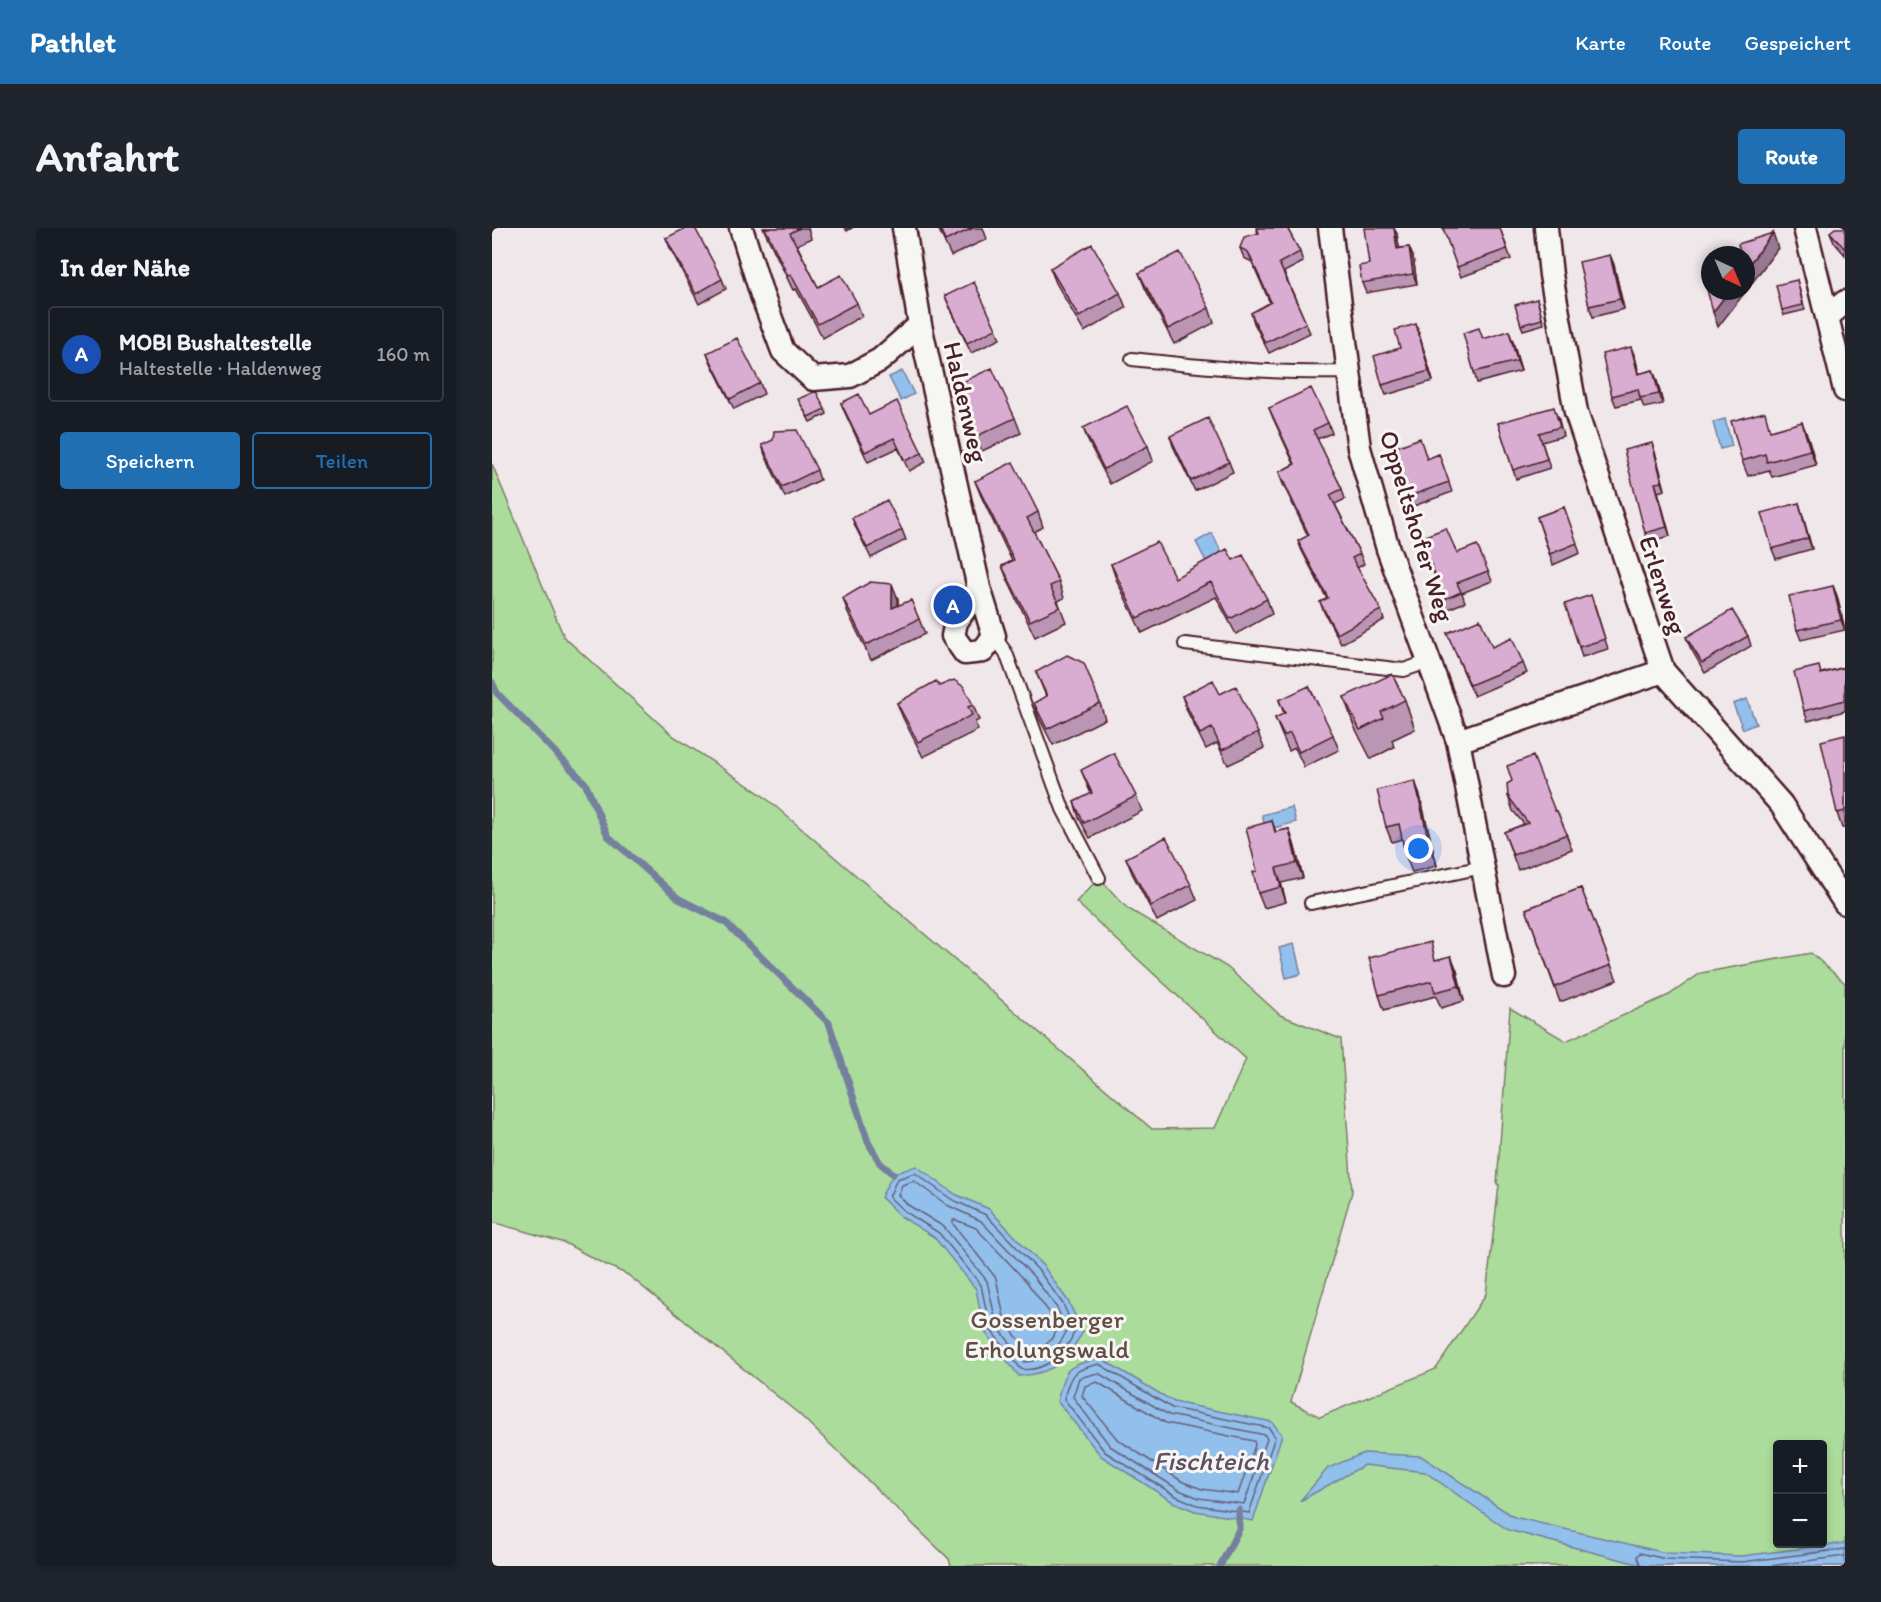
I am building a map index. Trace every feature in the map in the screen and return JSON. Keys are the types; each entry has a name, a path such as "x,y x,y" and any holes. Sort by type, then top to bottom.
{"street":[{"path":"741,228 783,351 813,379 850,376 880,360 920,325"},
{"name":"Haldenweg","path":"904,228 920,325 979,588 994,636"},
{"name":"Oppeltshofer Weg","path":"1330,228 1359,448 1388,549 1458,741 1504,976"},
{"name":"Erlenweg","path":"1546,228 1551,275 1576,412 1663,671 1781,804 1845,903"},
{"path":"1804,228 1845,390"},
{"path":"1827,317 1845,302"},
{"path":"979,588 956,622 953,636 964,653 983,651 994,636"},
{"path":"1458,741 1663,671"}],"lane":[{"path":"1132,359 1170,364 1314,373 1349,372"},
{"path":"994,636 1006,653 1063,809 1099,878"},
{"name":"Oppeltshofer Weg","path":"1185,644 1404,670 1430,661"},
{"path":"1311,903 1483,867"}],"green space":[{"name":"Gossenberger Erholungswald","path":"492,464 564,637 672,735 761,794 1152,1129 1215,1128 1246,1059 1076,902 1099,878 1127,908 1227,967 1280,1015 1341,1039 1352,1192 1291,1402 1320,1417 1436,1369 1486,1294 1499,1185 1497,1184 1510,1008 1566,1041 1669,995 1701,973 1811,953 1845,983 1845,1566 951,1566 949,1559 799,1414 628,1275 565,1243 492,1222"}],"water":[{"path":"902,371 914,394 901,401 889,377"},
{"path":"1725,419 1732,446 1720,449 1713,422"},
{"path":"1212,533 1226,561 1210,569 1196,542"},
{"path":"1747,699 1756,724 1743,729 1733,704"},
{"path":"1292,807 1296,822 1266,830 1262,815"},
{"path":"1294,944 1301,974 1286,978 1279,948"},
{"path":"916,1166 955,1194 989,1209 1044,1267 1068,1301 1083,1332 1058,1364 1042,1372 1019,1376 984,1331 976,1289 934,1237 900,1216 881,1197 893,1174"},
{"name":"Fischteich","path":"1100,1358 1174,1402 1272,1422 1282,1435 1253,1521 1195,1511 1173,1502 1101,1456 1057,1401 1063,1380 1069,1370"},
{"path":"1364,1453 1421,1456 1514,1517 1666,1553 1742,1556 1805,1548 1827,1548 1827,1545 1845,1543 1845,1566 1645,1566 1508,1530 1425,1472 1364,1465 1300,1501 1328,1468"}],"building":[{"path":"686,228 695,228 722,279 696,294 666,238"},
{"path":"765,228 800,228 790,233 818,287 841,275 857,303 818,324 791,275 788,276"},
{"path":"940,228 973,228 945,241"},
{"path":"1257,228 1287,228 1300,252 1279,263 1306,323 1265,343 1251,313 1271,302 1248,252 1240,248 1244,237 1259,233"},
{"path":"1364,228 1394,228 1397,249 1409,247 1413,274 1362,283 1359,266 1369,264"},
{"path":"1443,228 1500,228 1507,249 1457,267"},
{"path":"1835,228 1845,228 1844,248 1830,232"},
{"path":"1773,233 1755,256 1755,246 1739,246 1738,244"},
{"path":"1092,244 1120,293 1079,317 1050,268"},
{"path":"1180,252 1209,308 1168,329 1139,273"},
{"path":"1610,255 1620,299 1589,306 1579,262"},
{"path":"1797,280 1803,305 1782,310 1776,285"},
{"path":"974,282 996,329 967,343 945,296"},
{"path":"1537,299 1542,319 1521,325 1515,305"},
{"path":"1710,300 1722,300 1713,312"},
{"path":"1416,324 1429,371 1382,385 1374,356 1400,348 1395,330"},
{"path":"1479,328 1483,339 1509,331 1517,361 1474,372 1463,333"},
{"path":"737,338 760,383 730,399 707,353"},
{"path":"1631,347 1638,374 1653,370 1659,394 1640,398 1638,389 1612,396 1602,354"},
{"path":"992,368 1015,418 977,436 954,386"},
{"path":"1311,388 1328,423 1313,430 1342,489 1330,495 1360,554 1352,558 1381,610 1337,634 1320,602 1328,598 1298,541 1309,535 1279,472 1295,464 1269,408"},
{"path":"816,391 825,409 808,417 798,399"},
{"path":"859,394 869,415 897,401 922,453 905,461 894,438 865,452 841,403"},
{"path":"1127,406 1148,446 1104,469 1083,428"},
{"path":"1554,407 1560,427 1539,433 1547,459 1513,470 1498,423"},
{"path":"1765,412 1770,431 1802,422 1810,450 1767,462 1765,454 1742,461 1731,421"},
{"path":"1208,418 1229,462 1191,481 1170,436"},
{"path":"797,430 817,470 782,487 762,445 773,440 774,431"},
{"path":"1420,438 1427,459 1439,454 1449,482 1407,497 1391,449"},
{"path":"1652,443 1662,482 1655,483 1667,527 1645,533 1624,450"},
{"path":"1013,462 1038,512 1027,518 1059,582 1050,586 1060,607 1030,621 1002,566 1014,560 975,481"},
{"path":"887,500 902,530 867,548 852,518"},
{"path":"1799,503 1808,538 1772,549 1762,513"},
{"path":"1564,507 1577,543 1550,554 1537,517"},
{"path":"1446,528 1457,553 1477,545 1488,571 1457,583 1461,592 1438,602 1430,582 1437,579 1420,538"},
{"path":"1157,542 1175,578 1227,549 1233,560 1243,555 1267,599 1230,619 1211,582 1137,618 1111,564"},
{"path":"870,582 892,584 892,608 911,600 919,619 866,645 843,598"},
{"path":"1833,586 1841,620 1797,630 1789,596"},
{"path":"1591,595 1605,639 1579,647 1565,604"},
{"path":"1732,610 1748,636 1702,663 1686,637"},
{"path":"1480,619 1492,647 1512,638 1523,663 1470,685 1447,633"},
{"path":"1067,655 1084,663 1100,703 1047,729 1034,703 1047,696 1036,672"},
{"path":"1819,666 1821,674 1845,667 1845,700 1804,711 1794,672"},
{"path":"1392,674 1405,700 1381,712 1384,718 1360,730 1344,697"},
{"path":"954,680 964,687 973,705 968,707 972,715 918,742 897,703 936,681 939,686"},
{"path":"1213,680 1220,694 1236,686 1258,733 1222,750 1212,728 1200,734 1182,696"},
{"path":"1309,686 1333,735 1299,752 1290,733 1284,736 1275,718 1285,713 1279,700"},
{"path":"1845,735 1845,811 1837,813 1821,741"},
{"path":"1114,753 1136,796 1084,823 1074,802 1092,793 1081,770"},
{"path":"1533,756 1555,811 1567,834 1513,855 1504,832 1528,823 1508,796 1507,784 1512,781 1507,766"},
{"path":"1415,781 1431,851 1406,857 1399,824 1386,827 1377,790"},
{"path":"1272,821 1275,832 1289,829 1297,863 1276,868 1281,887 1258,893 1253,872 1257,871 1246,828"},
{"path":"1166,837 1191,885 1151,906 1126,858"},
{"path":"1581,888 1611,965 1555,987 1526,909"},
{"path":"1431,942 1435,960 1451,956 1459,986 1435,992 1432,981 1379,995 1369,958"}],"waterway":[{"path":"492,682 497,693 585,783 608,836 679,899 725,922 829,1023 868,1142 880,1163 893,1174"},
{"path":"1220,1566 1239,1529 1239,1510"}],"place":[{"name":"MOBI Bushaltestelle","path":"953,605"}]}
